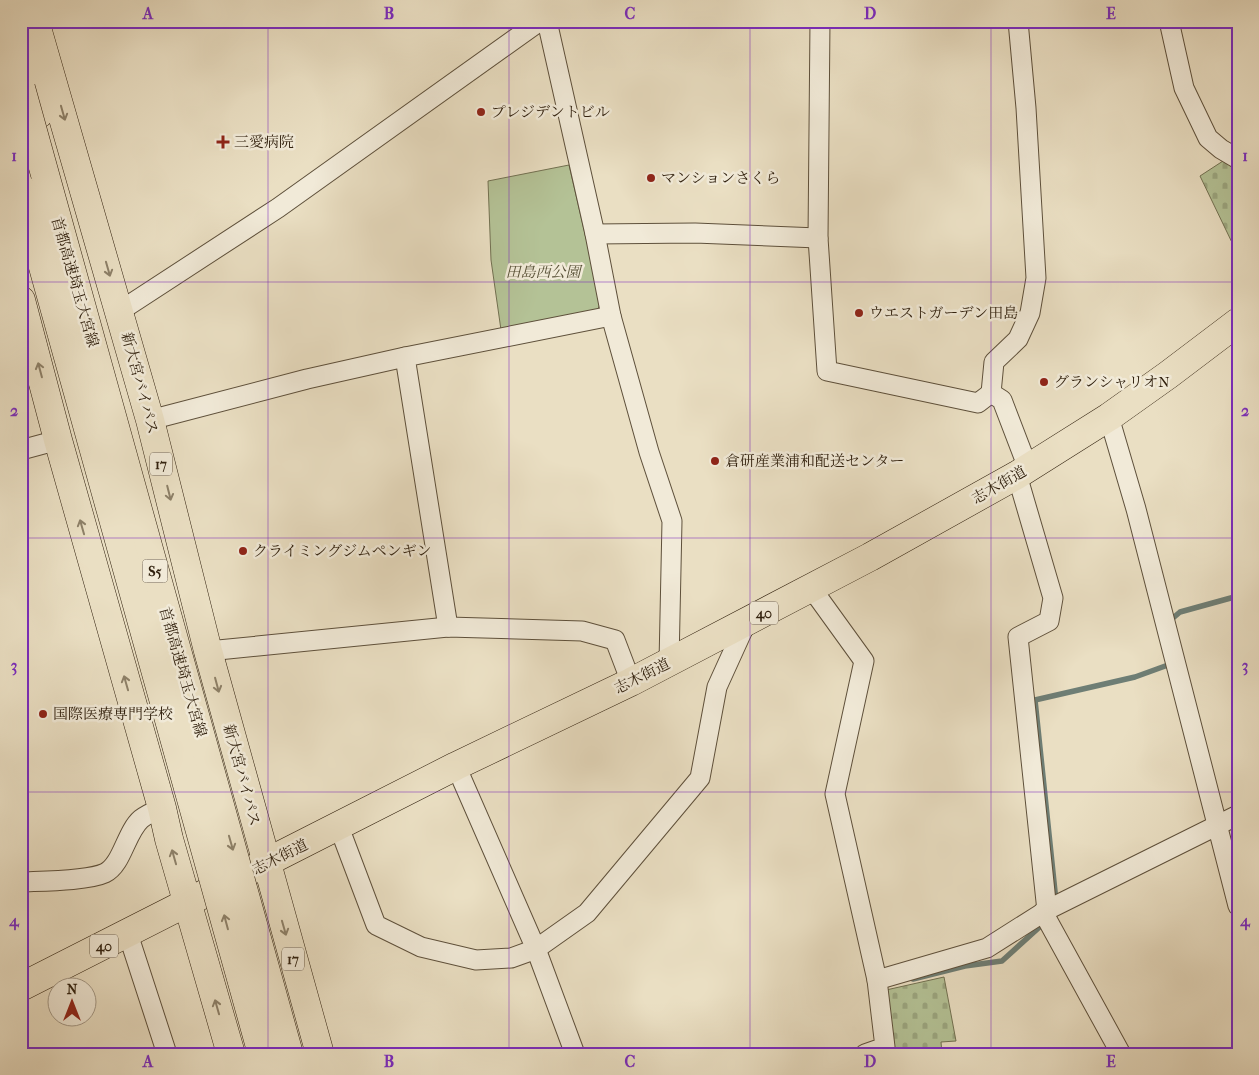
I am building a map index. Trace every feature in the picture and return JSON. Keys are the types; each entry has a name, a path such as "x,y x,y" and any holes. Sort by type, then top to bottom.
{"main road":[{"name":"新大宮バイパス","path":"35,21 34,79 228,803"},
{"name":"新大宮バイパス","path":"21,48 120,311 150,420 208,651 266,864"},
{"name":"首都高速埼玉大宮線","path":"34,79 289,1054"},
{"name":"首都高速埼玉大宮線","path":"21,188 262,1054"},
{"path":"21,214 189,819"},
{"path":"21,300 58,440 231,1054"},
{"name":"志木街道","path":"21,987 188,904 456,766 631,682 812,589 1023,472 1109,418 1238,322"},
{"name":"17","path":"266,864 320,1054"},
{"name":"17","path":"267,938 299,1054"},
{"path":"226,955 253,1054"}],"street":[{"path":"120,311 278,208 540,21"},
{"path":"547,21 595,234 611,316 649,452 672,521 669,663"},
{"path":"820,21 818,238 827,371 978,403 991,393 994,362 1018,339 1030,313 1036,278 1026,108 1018,21"},
{"path":"1169,21 1184,88 1208,138 1221,149 1238,159"},
{"path":"595,234 695,233 818,238"},
{"path":"150,420 307,379 404,357 611,316"},
{"path":"404,357 448,627"},
{"path":"991,393 1002,400 1023,472 1053,598 1049,621 1018,638 1045,911 1121,1054"},
{"path":"1109,418 1136,509 1238,906"},
{"path":"21,450 58,440"},
{"path":"812,589 864,661 835,794 877,980 884,1047 865,1054"},
{"path":"339,827 376,925 420,947 476,960 511,958 536,949 587,913 700,778 717,687 747,621"},
{"path":"208,651 448,627 582,631 615,640 631,682"},
{"path":"456,766 536,949 575,1054"},
{"path":"21,882 91,877 107,872 114,864 130,834 141,819 162,808"},
{"path":"877,980 988,948 1045,911 1238,815"},
{"path":"128,934 167,1054"}],"green space":[{"path":"1223,161 1238,170 1238,255 1200,176"},
{"name":"田島西公園","path":"569,165 601,303 596,312 501,330 491,260 488,181"},
{"path":"944,977 956,1041 941,1042 942,1054 893,1054 886,990"}],"waterway":[{"path":"1173,618 1180,612 1238,596"},
{"path":"1056,901 1035,700 1135,677 1168,665"},
{"path":"913,979 965,966 1002,961 1044,923"}],"place":[{"name":"プレジデントビル","path":"481,112"},
{"name":"三愛病院","path":"223,142"},
{"name":"マンションさくら","path":"651,178"},
{"name":"ウエストガーデン田島","path":"859,313"},
{"name":"グランシャリオN","path":"1044,382"},
{"name":"倉研産業浦和配送センター","path":"715,461"},
{"name":"クライミングジムペンギン","path":"243,551"},
{"name":"国際医療専門学校","path":"43,714"}]}
